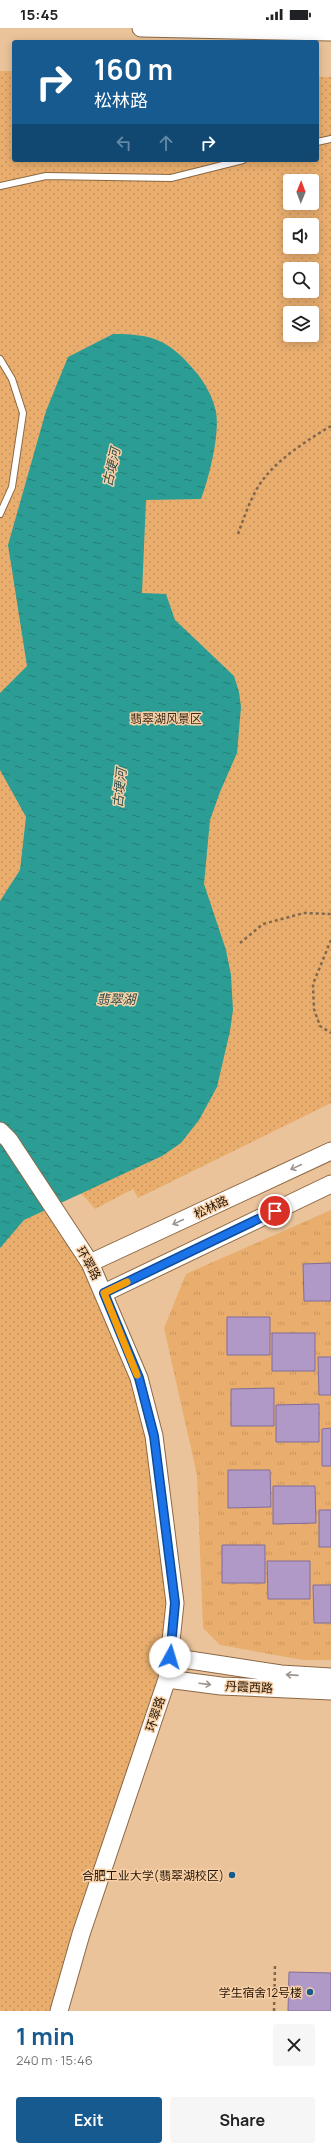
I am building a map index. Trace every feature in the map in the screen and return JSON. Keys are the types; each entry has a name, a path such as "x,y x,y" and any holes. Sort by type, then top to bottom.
{"street":[{"path":"141,28 331,32"},
{"name":"环翠路","path":"0,1131 8,1140 71,1232 90,1263 139,1378 154,1436 175,1603 167,1679 81,1934 59,2011"},
{"name":"松林路","path":"90,1263 331,1151"},
{"path":"104,1293 331,1184"},
{"name":"丹霞西路","path":"170,1657 281,1674 331,1677"},
{"name":"丹霞西路","path":"167,1679 221,1686 331,1691"}],"lane":[{"path":"319,142 331,139"},
{"path":"0,186 46,176 171,178 235,162"},
{"path":"0,359 12,379 23,413 12,487 0,514"}],"path":[{"path":"238,534 248,506 264,477 301,444 331,426"},
{"path":"240,943 263,924 304,913 331,914"},
{"path":"331,940 313,984 314,1009 320,1026 331,1033"},
{"path":"274,2011 275,1965"}],"green space":[{"name":"翡翠湖风景区","path":"0,71 12,71 12,162 319,162 319,77 331,77 331,1103 138,1198 133,1189 95,1209 0,1102"},
{"path":"0,1131 71,1232 139,1378 175,1603 170,1657 59,2011 0,2011"},
{"path":"331,1210 331,1660 303,1660 220,1645 203,1628 197,1475 164,1328 186,1274"}],"water":[{"name":"翡翠湖","path":"113,334 139,335 150,338 159,341 177,352 202,380 215,406 217,421 215,444 201,499 146,500 142,593 166,594 175,620 234,676 239,692 241,707 237,753 210,820 204,884 226,950 231,975 233,1010 230,1031 217,1087 199,1120 181,1143 162,1156 24,1220 0,1248 0,901 20,870 26,817 0,770 0,693 27,666 8,545 46,411 68,357"}],"building":[{"path":"331,1263 331,1301 304,1301 303,1264"},
{"path":"227,1317 270,1317 270,1355 227,1355"},
{"path":"272,1333 315,1333 315,1371 272,1371"},
{"path":"318,1357 331,1357 331,1395 319,1395"},
{"path":"274,1388 274,1426 231,1426 231,1389"},
{"path":"319,1404 319,1442 276,1442 276,1405"},
{"path":"331,1428 331,1466 322,1466 322,1429"},
{"path":"228,1470 270,1470 271,1507 228,1508"},
{"path":"273,1486 315,1486 316,1523 273,1524"},
{"path":"319,1510 331,1510 331,1547 319,1547"},
{"path":"222,1545 265,1545 265,1583 222,1583"},
{"path":"267,1561 310,1561 310,1599 268,1599"},
{"path":"313,1585 331,1585 331,1623 314,1623"},
{"name":"学生宿舍12号楼","path":"289,1972 331,1973 331,2011 288,2011"}],"slow traffic":[{"path":"127,1282 104,1293 137,1375"}],"place":[{"name":"合肥工业大学(翡翠湖校区)","path":"232,1875"},
{"name":"学生宿舍12号楼","path":"310,1992"}],"route":[{"path":"170,1657 175,1603 154,1436 139,1378 104,1293 275,1211"}],"water label":[{"name":"古埂河","path":"111,467"},
{"name":"古埂河","path":"119,788"}]}
